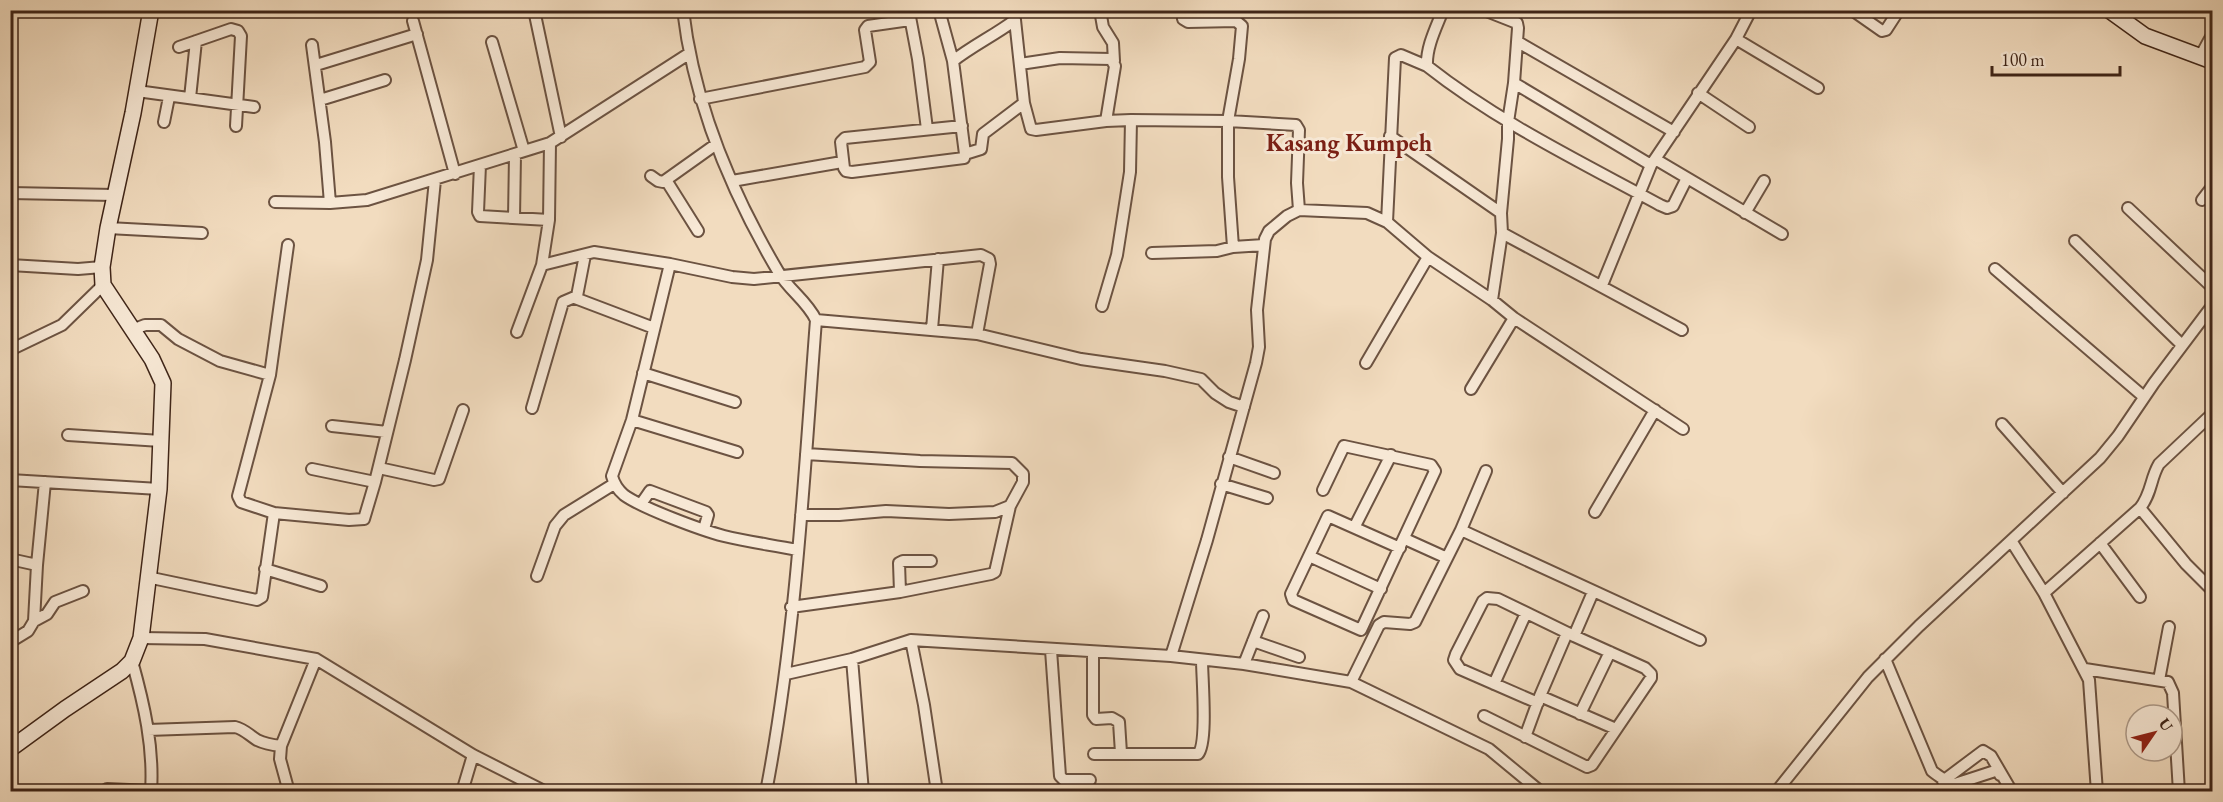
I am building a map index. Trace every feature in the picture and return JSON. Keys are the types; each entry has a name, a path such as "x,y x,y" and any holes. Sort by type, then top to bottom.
{"street":[{"path":"10,749 122,671 132,661 141,638 159,489 163,383 152,359 103,285 102,267 151,10"},
{"path":"534,10 561,137"},
{"path":"682,10 700,99 715,145 780,276 810,309 816,320 786,674 766,792"},
{"path":"939,10 953,61 965,154"},
{"path":"1100,10 1103,27 1113,43 1115,66 1106,121"},
{"path":"1182,10 1183,19 1188,22 1236,21 1242,26 1239,59 1228,121 1228,177 1233,247"},
{"path":"1427,66 1428,50 1443,10"},
{"path":"1484,10 1516,23 1518,42 1508,122 1501,213 1502,233 1492,300"},
{"path":"1602,285 1653,162 1736,39 1751,10"},
{"path":"1852,10 1882,32 1886,30 1897,13"},
{"path":"2109,10 2145,36 2206,59 2212,35"},
{"path":"700,99 866,67 870,62 865,30 868,26 913,15 927,129"},
{"path":"953,61 993,36 1013,15"},
{"path":"1013,15 1024,103 1031,129 1131,120 1296,124 1299,130 1297,183 1299,210"},
{"path":"412,21 455,174"},
{"path":"179,47 231,29 238,31 241,36 236,126"},
{"path":"316,65 417,34"},
{"path":"1736,39 1818,88"},
{"path":"190,98 196,41"},
{"path":"492,42 519,153 514,218"},
{"path":"1518,42 1674,132"},
{"path":"312,45 330,203"},
{"path":"275,202 330,203 368,200 550,143 690,53"},
{"path":"1387,222 1395,58 1401,55 1427,66 1508,122 1667,208 1673,206 1687,178"},
{"path":"1020,64 1060,58 1111,59 1114,61"},
{"path":"320,100 385,80"},
{"path":"1514,83 1653,162 1687,178 1782,234"},
{"path":"137,91 254,108"},
{"path":"1698,93 1749,127"},
{"path":"164,122 169,97"},
{"path":"962,126 845,138 841,142 842,162 846,171 852,172 963,158 965,154 981,149 983,134 1024,103"},
{"path":"1102,306 1117,255 1130,172 1131,120"},
{"path":"1390,136 1501,213"},
{"path":"517,332 542,266 549,220 550,143"},
{"path":"651,176 658,181 666,180 715,145"},
{"path":"732,181 842,162"},
{"path":"480,165 478,214 480,216 549,220"},
{"path":"288,245 270,375 238,496 241,502 274,513 349,520 364,519 379,468 427,260 435,180"},
{"path":"666,180 698,231"},
{"path":"1745,213 1764,181"},
{"path":"2202,200 2212,187"},
{"path":"10,193 114,195"},
{"path":"2128,208 2212,287"},
{"path":"1171,656 1207,540 1259,347 1257,310 1264,245 1269,231 1287,216 1299,210 1361,212 1387,222 1428,257 1492,300 1514,318 1683,429"},
{"path":"108,228 202,233"},
{"path":"1502,233 1682,330"},
{"path":"2075,241 2182,345"},
{"path":"1152,253 1264,245"},
{"path":"542,266 594,252 753,279 981,255 989,259 986,292 977,334"},
{"path":"575,298 585,255"},
{"path":"1366,363 1428,257"},
{"path":"932,329 938,259"},
{"path":"670,264 632,420 612,476 614,484 627,497 704,529 797,550"},
{"path":"10,265 78,269 102,267"},
{"path":"1995,269 2144,397"},
{"path":"10,350 62,325 103,285"},
{"path":"532,408 563,302 575,298 654,328"},
{"path":"1776,792 1885,659 1958,588 2012,542 2100,458 2212,306"},
{"path":"1471,389 1514,318"},
{"path":"816,320 977,334 1081,359 1166,371 1201,379 1215,393 1229,402 1244,407"},
{"path":"132,330 145,325 161,325 178,339 220,361 270,375"},
{"path":"643,373 735,402"},
{"path":"379,468 434,480 439,479 463,410"},
{"path":"1595,512 1654,410"},
{"path":"2044,593 2140,508 2149,498 2159,464 2212,414"},
{"path":"632,420 737,452"},
{"path":"2002,424 2063,493"},
{"path":"332,426 387,432"},
{"path":"68,435 161,441"},
{"path":"1323,490 1344,446 1431,465 1435,471 1402,543 1381,589 1363,627 1359,630 1291,597 1328,516 1402,543 1447,558"},
{"path":"791,607 900,592 995,572 1010,506 1023,482 1023,474 1012,463 921,461 806,454"},
{"path":"1355,526 1391,455"},
{"path":"1229,457 1274,473"},
{"path":"312,469 375,482"},
{"path":"1351,682 1379,625 1383,622 1410,624 1414,622 1461,530 1486,471"},
{"path":"10,480 159,489"},
{"path":"10,642 28,631 34,621 45,482"},
{"path":"537,576 555,526 564,515 614,484"},
{"path":"1221,484 1267,498"},
{"path":"641,504 650,491 706,512 708,515 704,529"},
{"path":"801,515 839,515 885,511 950,514 995,512 1010,506"},
{"path":"2140,508 2186,564 2212,590"},
{"path":"147,577 257,600 262,597 274,513"},
{"path":"1461,530 1700,640"},
{"path":"2012,542 2044,593 2089,680 2097,792"},
{"path":"2100,543 2140,597"},
{"path":"1309,556 1381,589"},
{"path":"10,560 37,565"},
{"path":"900,592 899,563 931,561"},
{"path":"266,569 321,586"},
{"path":"34,621 47,614 55,602 83,591"},
{"path":"1526,737 1539,700 1593,592"},
{"path":"1484,716 1587,767 1598,760 1651,678 1651,674 1645,668 1498,599 1487,598 1483,601 1456,654 1454,660 1460,669 1616,729"},
{"path":"1494,684 1526,613"},
{"path":"1244,664 1263,616"},
{"path":"2159,680 2169,627"},
{"path":"141,638 205,639 316,659 473,755 546,792"},
{"path":"786,674 852,659 911,640 1171,656 1244,664 1351,682 1489,749 1541,792"},
{"path":"911,640 924,705 937,792"},
{"path":"1253,641 1299,657"},
{"path":"1051,650 1060,777 1064,780 1090,780"},
{"path":"1093,652 1093,715 1096,719 1112,718 1119,722 1121,753"},
{"path":"1580,714 1610,652"},
{"path":"289,792 280,759 281,746 316,659"},
{"path":"852,659 863,792"},
{"path":"1885,659 1932,771 1951,786"},
{"path":"1094,754 1198,754 1201,752 1204,739 1202,660"},
{"path":"107,789 151,791 153,769 148,730 132,661"},
{"path":"2085,669 2168,682 2173,693 2179,792"},
{"path":"148,730 235,727 241,728 266,744 281,746"},
{"path":"1951,786 1983,751 1991,756 2012,792"},
{"path":"462,792 473,755"},
{"path":"1951,786 1998,770"},
{"path":"1998,770 2005,792"}],"district":[{"name":"Kasang Kumpeh","path":"1349,143"}]}
